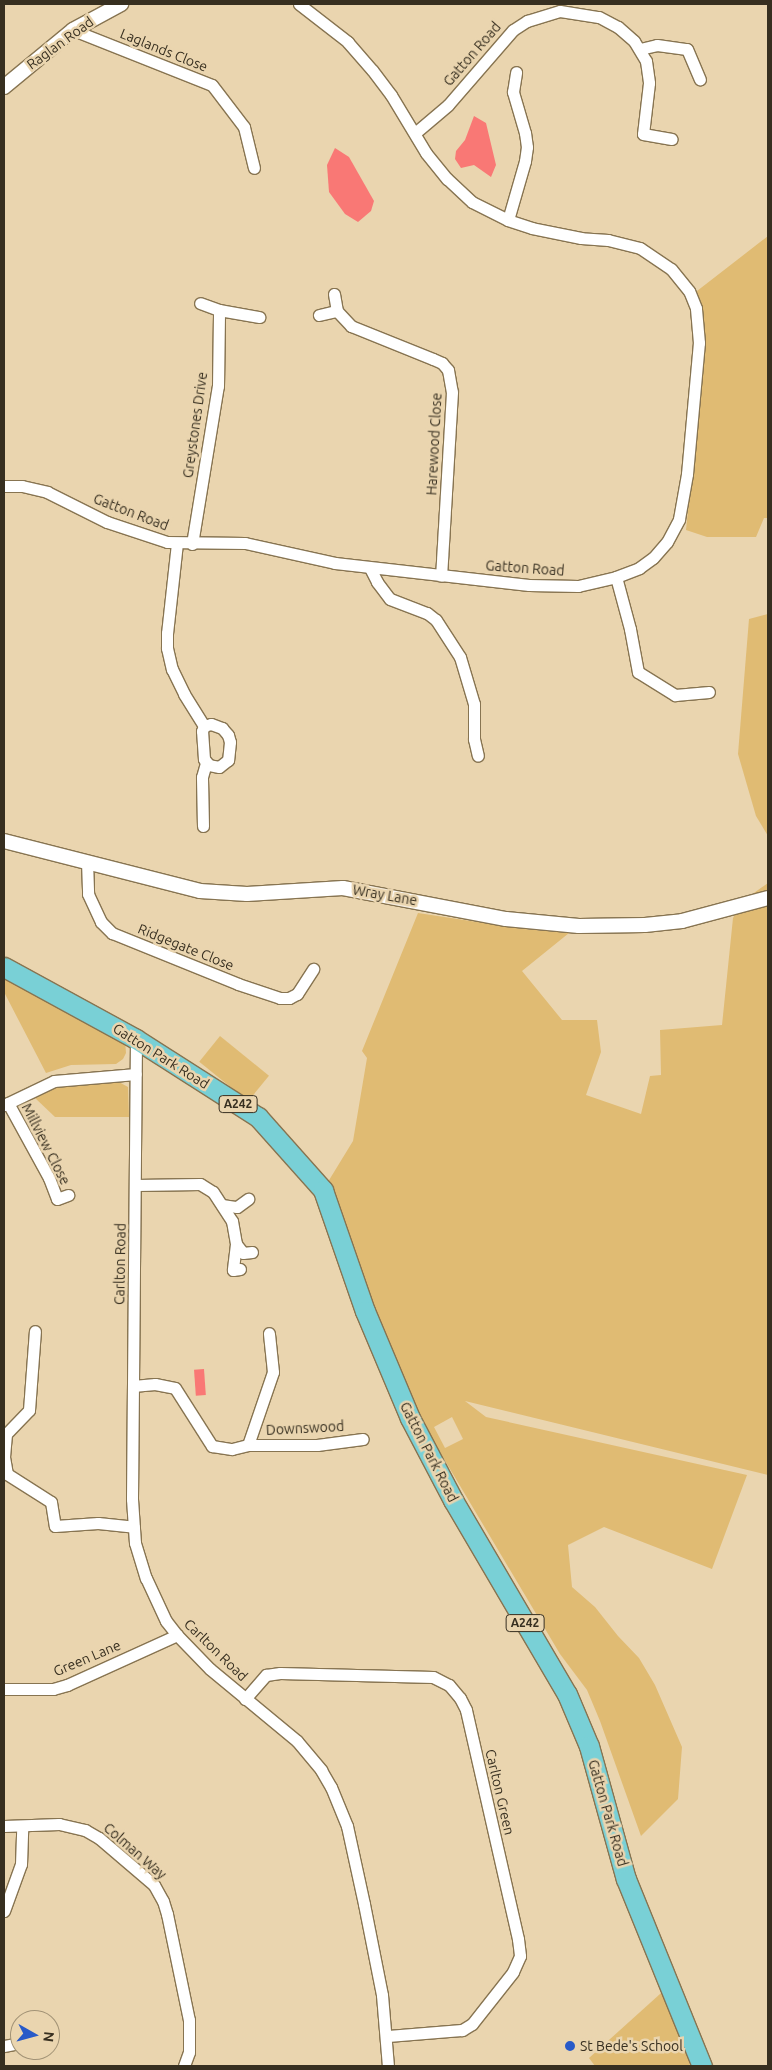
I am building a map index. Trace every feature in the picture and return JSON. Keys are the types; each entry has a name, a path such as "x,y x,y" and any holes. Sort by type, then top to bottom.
{"main road":[{"name":"Gatton Park Road","path":"4,968 136,1039 258,1117 323,1190 365,1310 410,1418 454,1500 567,1694 589,1746 626,1878 702,2066"}],"street":[{"name":"Raglan Road","path":"4,87 72,30 120,4"},
{"name":"Gatton Road","path":"4,486 22,486 47,492 107,522 154,538 177,543 245,543 335,563 556,588 578,586 616,577 639,568 653,558 667,542 679,519 687,474 698,343 696,308 683,282 654,256 640,248 608,240 555,234 508,220 472,202 447,179 426,153 415,133 372,70 348,42 299,4"},
{"name":"Gatton Road","path":"415,133 448,105 513,30 527,20 560,11 599,17 618,27 640,49 646,61 649,83 643,134 672,139"},
{"name":"Laglands Close","path":"72,30 212,85 244,127 254,168"},
{"path":"640,49 657,44 687,49 700,79"},
{"path":"508,220 525,161 526,147 525,133 512,92 516,72"},
{"path":"320,315 337,311 334,294"},
{"path":"200,303 219,310 259,318"},
{"name":"Greystones Drive","path":"192,544 216,406 219,310"},
{"name":"Harewood Close","path":"337,311 351,326 434,359 448,370 452,392 441,576"},
{"path":"177,543 166,633 167,648 172,669 184,694 204,726 201,737 206,763 202,777 203,826"},
{"path":"370,568 377,582 390,599 427,612 436,620 460,657 474,704 474,739 478,756"},
{"path":"616,577 630,629 638,672 675,695 709,692"},
{"path":"204,726 210,724 222,728 228,735 231,748 228,760 219,768 206,763"},
{"name":"Wray Lane","path":"4,841 87,861 146,879 200,891 247,894 343,888 506,918 579,926 645,925 682,921 768,898"},
{"name":"Ridgegate Close","path":"87,861 88,894 101,922 112,933 238,984 280,998 289,998 296,994 314,969"},
{"name":"Carlton Road","path":"136,1039 132,1499 135,1543 146,1578 166,1621 210,1669 277,1724 311,1757 321,1770 340,1807 352,1846 364,1904 387,2036 388,2066"},
{"path":"6,1104 54,1081 136,1074"},
{"name":"Millview Close","path":"6,1104 49,1178 58,1200"},
{"path":"136,1184 200,1184 213,1192 232,1221 236,1244 233,1270 240,1270"},
{"path":"222,1205 237,1207 248,1199"},
{"path":"236,1244 243,1253 252,1252"},
{"path":"35,1331 29,1410 6,1434 4,1457 7,1474 51,1502 55,1526 54,1538"},
{"name":"Downswood","path":"248,1445 273,1372 269,1333"},
{"name":"Downswood","path":"133,1386 155,1384 175,1388 212,1446 232,1449 248,1445 317,1445 363,1439"},
{"path":"55,1526 98,1523 134,1527"},
{"name":"Green Lane","path":"4,1689 53,1689 67,1686 177,1635"},
{"name":"Carlton Green","path":"245,1699 266,1675 280,1673 433,1677 449,1685 460,1698 466,1710 518,1939 520,1956 513,1972 472,2024 462,2030 387,2036"},
{"name":"Colman Way","path":"4,1826 67,1825 94,1834 154,1885 159,1892 167,1914 189,2020 189,2052 184,2066"},
{"path":"4,1911 21,1864 22,1826"}],"shaded area":[{"path":"474,116 486,123 496,165 491,177 474,165 461,168 455,159 456,151 465,140"},
{"path":"335,148 349,157 374,201 371,211 358,222 345,214 329,192 327,165"},
{"path":"768,236 768,518 764,518 756,537 707,537 686,530 704,357 697,291"},
{"path":"768,614 768,836 756,816 738,754 749,619"},
{"path":"768,883 768,1475 465,1401 486,1417 747,1475 712,1569 604,1527 568,1545 572,1587 595,1607 618,1636 639,1658 655,1685 682,1747 678,1799 641,1836 587,1690 560,1654 409,1400 323,1190 353,1141 367,1058 362,1051 418,913 524,929 569,933 522,971 562,1020 597,1020 601,1052 586,1095 641,1114 650,1076 661,1075 660,1030 722,1025 733,918 744,900","holes":["452,1417 463,1439 445,1448 434,1427"]},
{"path":"4,971 125,1040 126,1053 123,1059 116,1064 71,1065 46,1073 4,992"},
{"path":"220,1036 269,1076 248,1101 199,1062"},
{"path":"117,1081 128,1087 129,1117 55,1117 34,1097 67,1084"},
{"path":"204,1369 206,1395 196,1396 194,1370"},
{"path":"670,1985 690,2066 595,2066 589,2058"}],"place":[{"name":"St Bede's School","path":"570,2046"}]}
